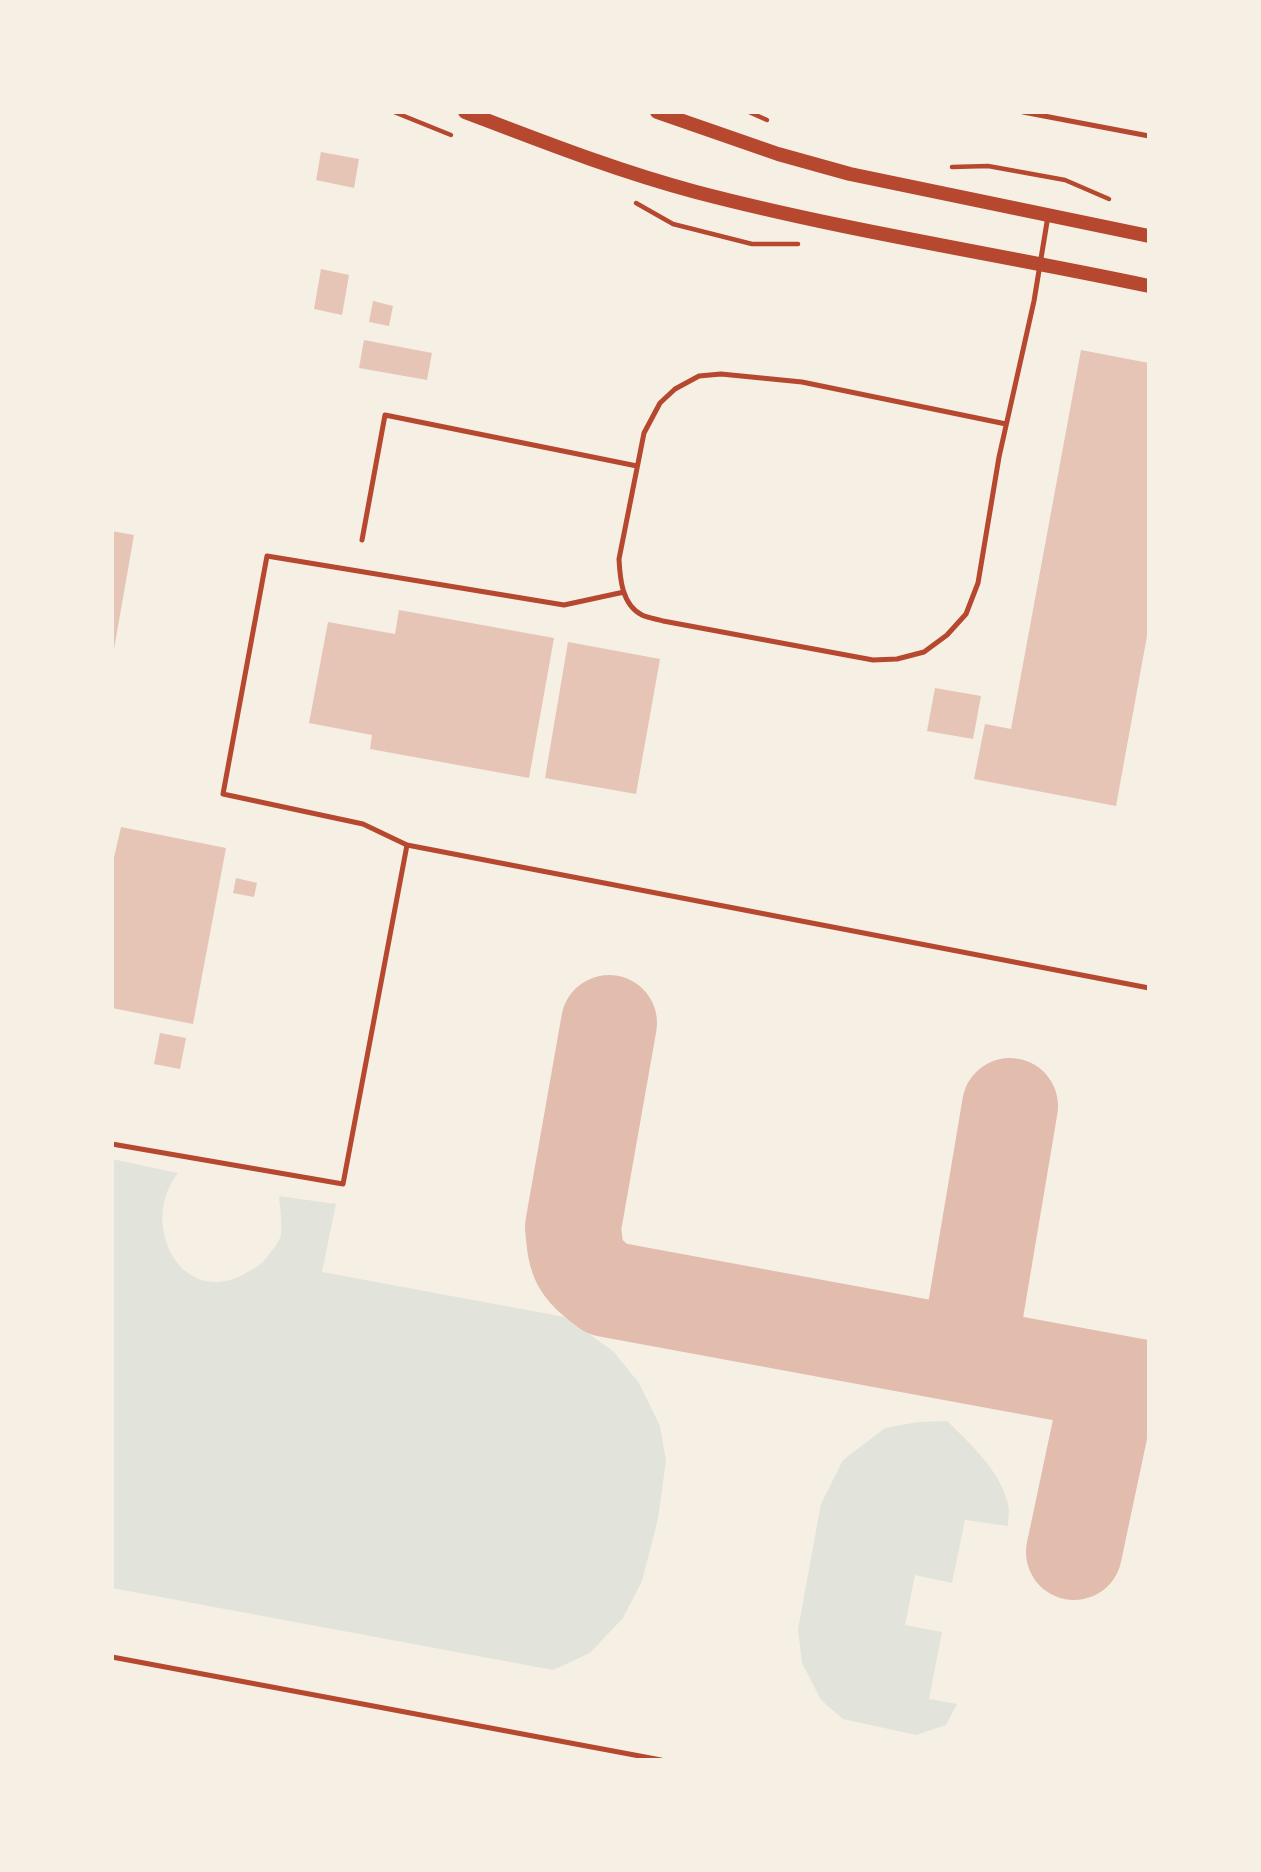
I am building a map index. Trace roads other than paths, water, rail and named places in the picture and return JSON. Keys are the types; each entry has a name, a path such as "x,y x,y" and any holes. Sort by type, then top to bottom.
{"main road":[{"path":"465,112 601,162 695,191 860,231 1041,263 1149,286"},
{"path":"657,112 778,154 850,174 1149,236"}],"lane":[{"path":"1023,112 1149,136"},
{"path":"1006,424 802,382 733,375 699,376 676,389 660,403 644,433 619,559 620,576 628,603 641,615 663,621 873,660 897,659 924,652 947,635 966,614 978,583 1006,424 1041,263 1048,215"},
{"path":"362,540 385,415 637,466"},
{"path":"624,592 564,605 267,556 223,794 363,824 407,845 1149,988"},
{"path":"112,1144 343,1184 407,845"},
{"path":"112,1657 661,1760"}]}
